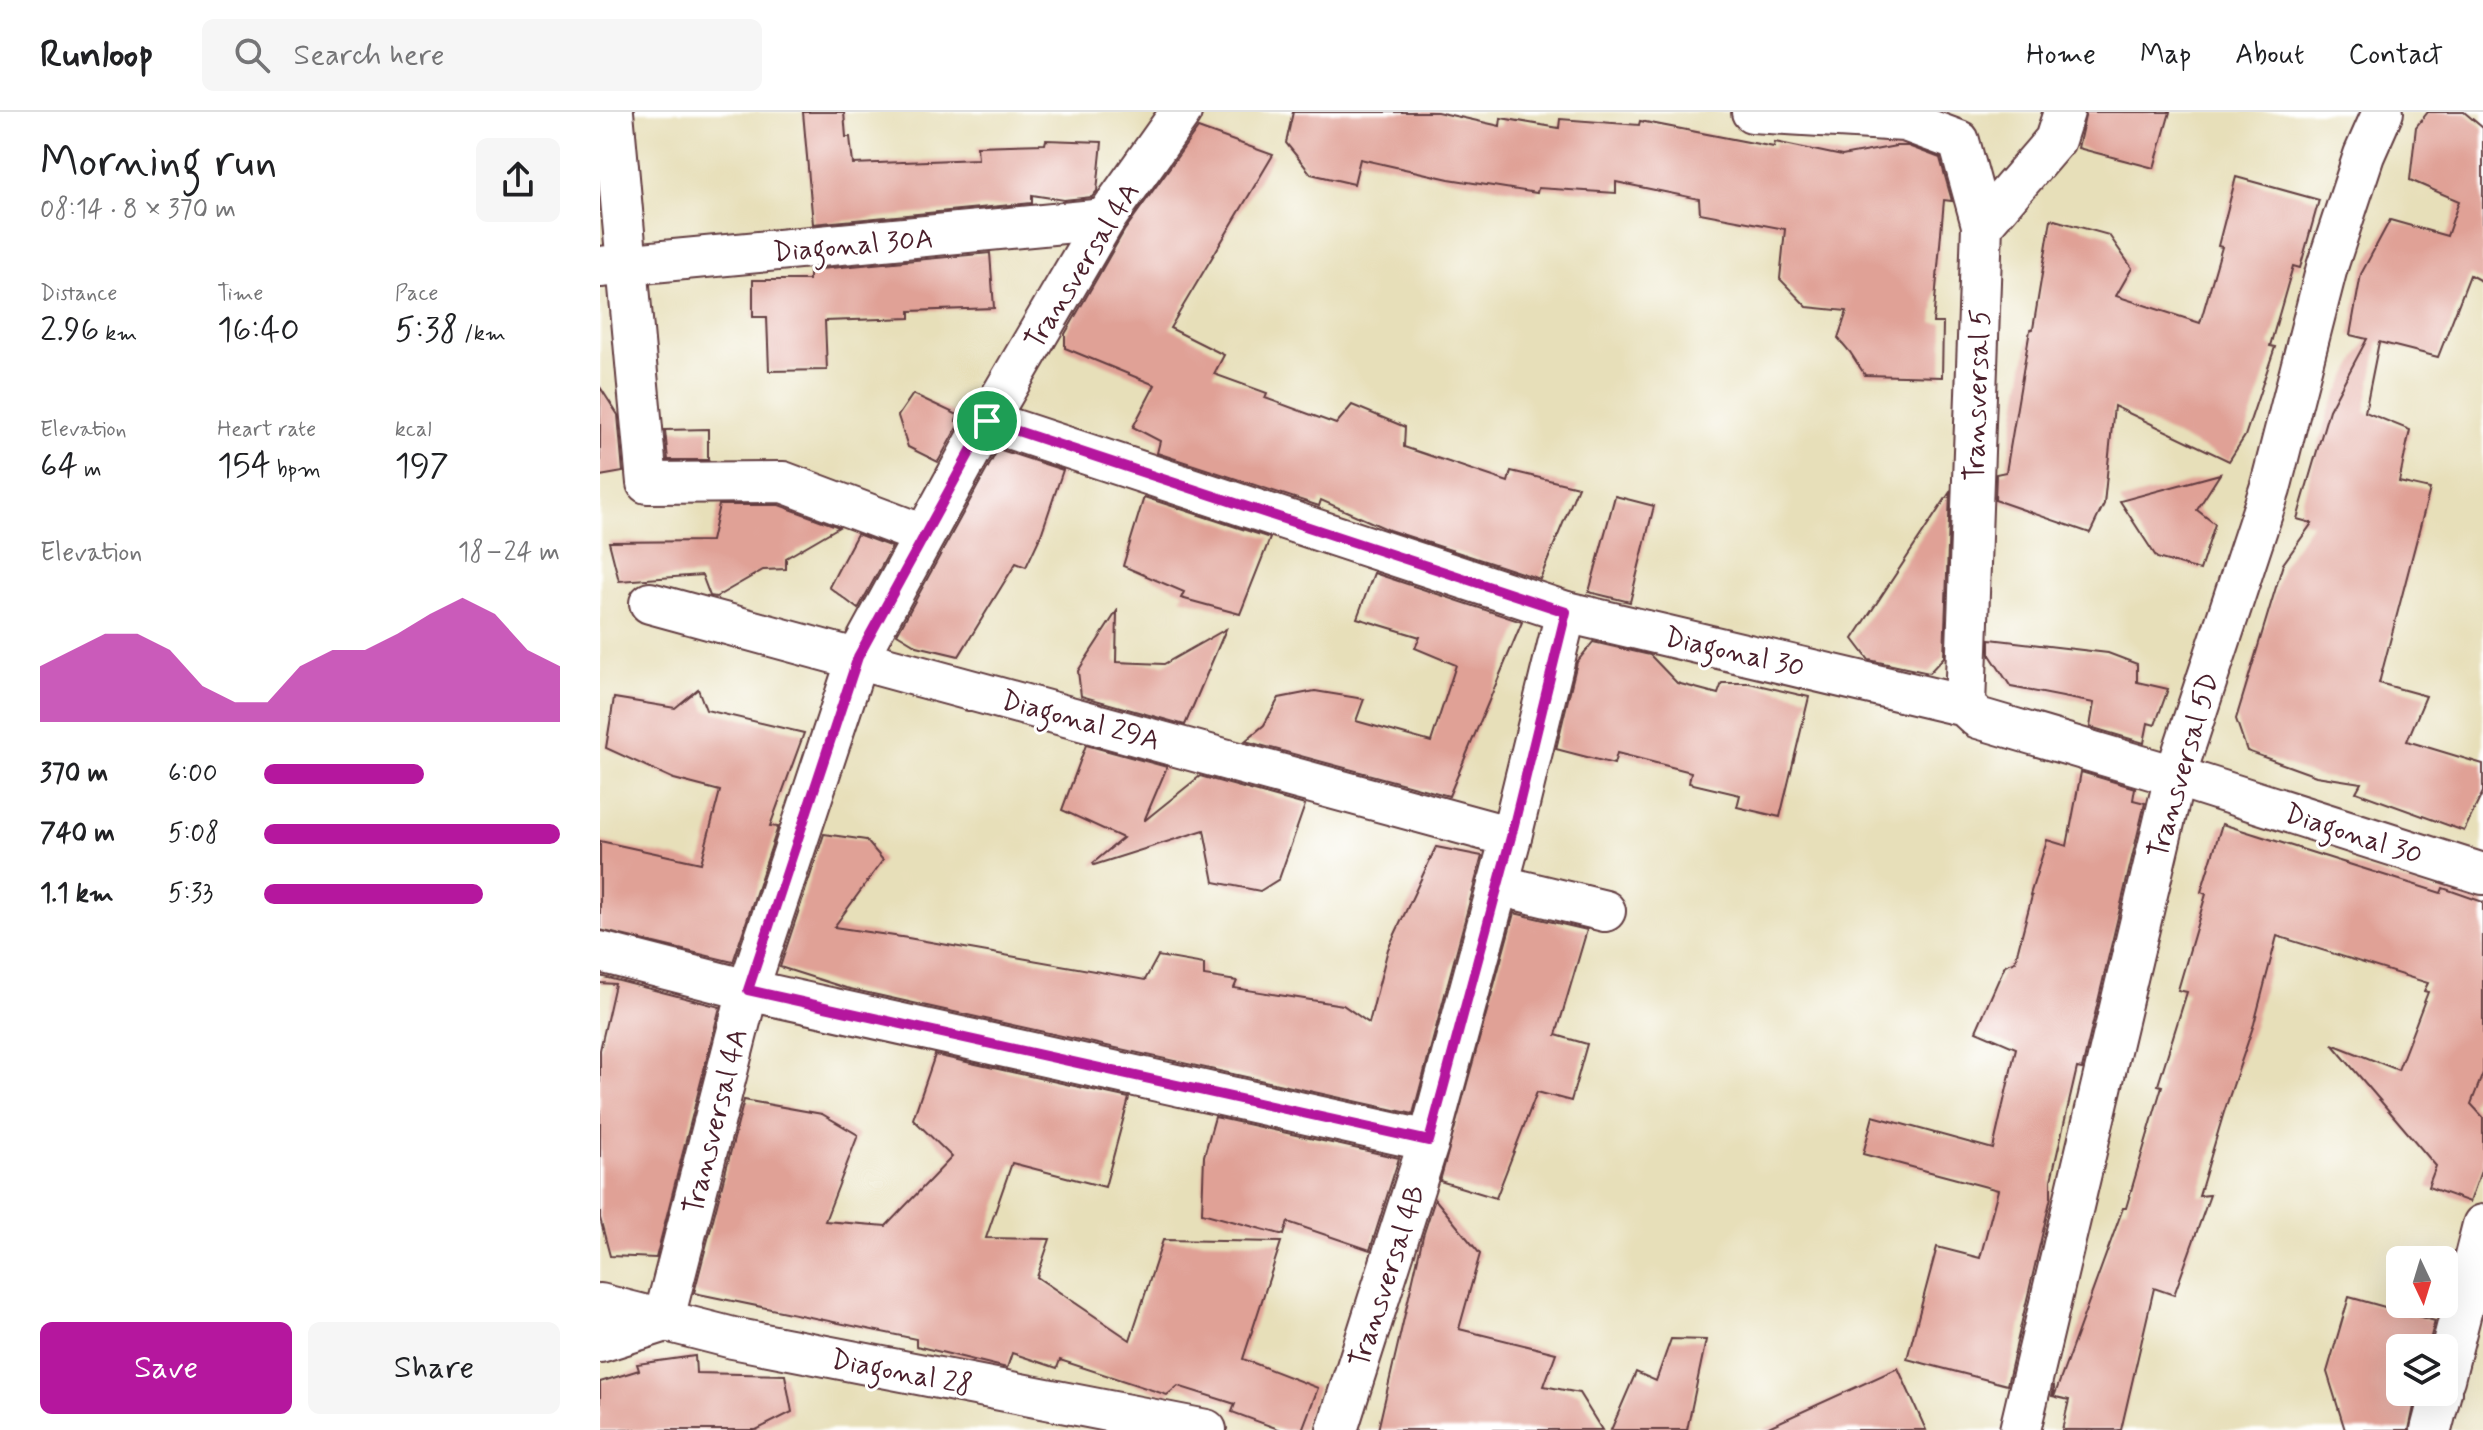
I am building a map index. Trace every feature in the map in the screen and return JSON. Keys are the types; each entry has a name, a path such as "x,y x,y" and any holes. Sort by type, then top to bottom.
{"street":[{"path":"613,112 613,266 647,483 783,482 924,535"},
{"name":"Transversal 4A","path":"663,1322 748,990 858,657 987,421 1105,219 1181,112"},
{"path":"1752,112 1905,121 1959,141 1982,225"},
{"path":"1971,112 1982,225"},
{"path":"1982,225 2055,140 2064,112"},
{"name":"Transversal 5D","path":"2020,1430 2175,776 2270,489 2327,267 2364,155 2383,112"},
{"name":"Diagonal 30A","path":"613,266 1105,219"},
{"name":"Transversal 5","path":"1965,706 1982,225"},
{"name":"Diagonal 30","path":"987,421 1566,612 1965,706 1978,718 2175,776 2483,874"},
{"name":"Diagonal 29A","path":"650,603 858,657 1511,837"},
{"name":"Transversal 4B","path":"1337,1430 1429,1141 1511,837 1566,612"},
{"path":"1498,885 1605,911"},
{"path":"600,952 748,990 1429,1141"},
{"path":"2456,1334 2482,1233"},
{"name":"Diagonal 28","path":"600,1304 733,1338 1206,1430"},
{"path":"600,1342 663,1322"},
{"path":"2431,1430 2437,1406"}],"building":[{"path":"803,112 844,112 853,164 978,159 977,146 1045,144 1046,140 1102,142 1097,191 1092,197 1064,200 1032,195 1032,203 813,224"},
{"path":"1293,112 1437,112 1500,126 1501,118 1559,128 1560,119 1639,125 1640,121 1774,147 1775,142 1842,156 1908,146 1940,158 1952,201 1944,200 1933,323 1943,323 1942,377 1865,375 1838,338 1847,311 1807,307 1780,279 1785,229 1700,213 1699,199 1616,182 1616,193 1538,188 1537,193 1449,179 1360,159 1354,184 1311,174 1286,143"},
{"path":"2086,112 2170,112 2154,168 2078,148"},
{"path":"2428,112 2464,112 2483,128 2483,282 2470,275 2438,357 2379,342 2365,412 2410,430 2399,482 2430,489 2379,683 2426,696 2407,741 2483,764 2483,792 2464,831 2356,792 2361,783 2316,776 2247,751 2236,719 2283,564 2312,523 2297,519 2329,410 2367,339 2350,335 2361,274 2390,220 2447,236 2459,201 2410,180 2416,127"},
{"path":"1198,128 1273,155 1170,328 1224,355 1214,374 1267,393 1265,398 1336,424 1352,405 1405,427 1404,447 1508,482 1511,471 1578,487 1540,579 1389,530 1321,500 1319,506 1157,453 1160,441 1133,427 1155,385 1065,348 1065,334 1124,231"},
{"path":"2236,177 2319,200 2300,268 2293,266 2270,346 2275,347 2245,436 2229,461 2114,406 2104,504 2090,533 1995,500 1996,474 2006,472 2051,219 2109,235 2132,268 2116,296 2200,323 2222,247 2218,246"},
{"path":"990,253 994,308 910,311 910,318 825,321 827,370 769,371 767,317 753,317 753,280 809,280 809,270"},
{"path":"600,387 618,415 623,472 600,476"},
{"path":"913,394 958,415 956,421 960,422 938,462 908,447 898,416"},
{"path":"708,429 708,460 668,460 665,430"},
{"path":"998,449 1063,470 1041,535 1026,567 1016,563 959,656 917,646 897,634"},
{"path":"2220,474 2197,510 2215,524 2200,570 2157,558 2120,501"},
{"path":"1950,492 1944,657 1929,673 1869,660 1853,639"},
{"path":"1615,496 1654,506 1630,602 1589,592"},
{"path":"1144,497 1270,538 1240,614 1181,598 1184,592 1123,566"},
{"path":"719,505 779,505 839,527 786,558 786,569 763,570 716,597 710,596 702,575 619,581 609,542 711,541"},
{"path":"857,534 892,547 858,609 829,587"},
{"path":"1374,573 1522,622 1449,796 1245,741 1264,725 1279,698 1315,691 1364,699 1356,721 1431,742 1456,665 1415,648 1420,637 1357,618"},
{"path":"1117,611 1116,662 1164,664 1226,629 1185,725 1081,696 1078,671"},
{"path":"1990,639 2108,653 2137,664 2137,682 2168,689 2155,725 2148,723 2144,743 2090,727 2094,703 2011,687 1990,655"},
{"path":"1593,642 1650,655 1677,683 1718,694 1722,683 1749,683 1809,697 1780,817 1737,807 1740,795 1689,783 1691,772 1617,753 1614,764 1556,749 1577,662"},
{"path":"698,689 706,710 804,733 770,826 778,827 733,962 600,930 600,841 701,863 720,791 674,779 606,748 614,698 675,708"},
{"path":"1086,745 1167,767 1144,821 1200,776 1305,805 1279,879 1260,891 1214,882 1204,830 1094,865 1123,838 1062,810"},
{"path":"2081,772 2135,788 2133,800 2145,803 2082,1069 2077,1068 2051,1180 2051,1197 2007,1385 1907,1359 1937,1247 1980,1258 1998,1190 1863,1154 1873,1116 1993,1149 2016,1048 1976,1031 2005,965 2015,961 2047,840 2067,846"},
{"path":"2222,824 2441,893 2443,888 2483,902 2483,1073 2471,1104 2483,1117 2483,1165 2470,1202 2428,1187 2436,1166 2332,1044 2398,1070 2428,992 2424,991 2428,983 2277,936 2254,1024 2199,1196 2210,1195 2174,1295 2154,1288 2121,1430 2062,1430 2069,1400 2054,1397 2123,1208 2126,1208 2162,1086 2158,1085 2187,992 2178,990 2206,894 2201,892"},
{"path":"824,834 866,840 883,860 834,927 1145,980 1158,956 1204,964 1204,976 1237,981 1234,988 1343,1005 1369,1023 1388,949 1436,847 1482,856 1413,1114 846,988 780,967"},
{"path":"1514,913 1587,930 1556,1035 1587,1044 1571,1101 1537,1092 1496,1198 1440,1181"},
{"path":"600,976 720,1007 656,1258 610,1256 600,1218 600,1050 615,984 600,983"},
{"path":"935,1055 1129,1098 1105,1187 1012,1163 986,1238 1050,1239 1037,1277 1130,1340 1163,1240 1281,1242 1243,1359 1318,1388 1302,1430 1281,1430 1232,1412 1235,1404 1178,1386 1167,1395 1060,1360 1057,1368 1012,1353 1007,1368 916,1346 916,1339 694,1293 744,1100 822,1114 858,1135 825,1221 886,1226 952,1157 913,1119"},
{"path":"1215,1117 1399,1158 1370,1250 1288,1222 1284,1235 1202,1213 1204,1156"},
{"path":"1435,1199 1480,1254 1459,1329 1556,1353 1544,1386 1579,1393 1602,1430 1378,1430 1423,1236"},
{"path":"2349,1297 2386,1307 2386,1318 2435,1321 2432,1334 2386,1334 2386,1406 2414,1406 2409,1430 2345,1430 2327,1372"},
{"path":"1671,1339 1706,1340 1687,1430 1611,1430 1636,1372 1656,1381"},
{"path":"695,1356 696,1373 785,1375 792,1412 756,1430 600,1430 600,1382 639,1370 637,1364"},
{"path":"1898,1368 1926,1430 1762,1430"}],"route":[{"path":"987,421 1566,612 1511,837 1429,1141 748,990 858,657 987,421"}]}
